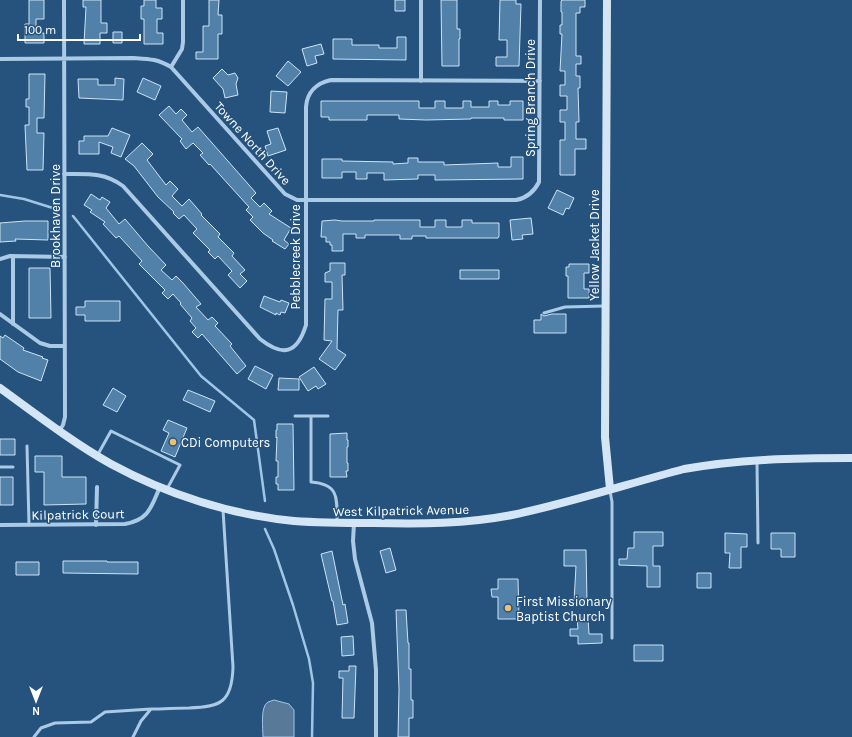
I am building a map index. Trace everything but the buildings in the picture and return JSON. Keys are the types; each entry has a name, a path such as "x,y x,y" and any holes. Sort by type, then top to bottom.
{"main road":[{"name":"Yellow Jacket Drive","path":"607,0 605,437 610,489"},
{"name":"West Kilpatrick Avenue","path":"0,388 59,431 113,465 163,488 223,508 280,519 337,523 431,524 484,520 545,507 684,470 730,462 852,458"}],"street":[{"name":"Brookhaven Drive","path":"59,431 63,425 64,417 65,346 64,0"},
{"path":"171,67 182,49 183,0"},
{"path":"421,0 421,81"},
{"name":"Spring Branch Drive","path":"531,193 537,187 540,176 540,0"},
{"name":"Towne North Drive","path":"0,59 150,58 158,60 171,67 285,194 297,200 516,200 525,198 531,193"},
{"name":"Pebblecreek Drive","path":"64,174 97,174 115,180 123,186 260,339 271,348 280,350 292,349 298,344 303,336 306,325 306,99 311,92 324,82 332,80 540,81"},
{"path":"13,256 13,324"},
{"path":"0,259 13,256 65,257"},
{"path":"0,314 40,343 50,346 65,346"},
{"path":"96,525 97,487"},
{"name":"Kilpatrick Court","path":"0,525 125,524 140,520 146,515 163,488"},
{"path":"354,523 353,541 355,559 372,623 376,670 376,737"}],"lane":[{"path":"544,313 565,307 606,306"},
{"path":"295,416 328,416"},
{"path":"311,416 311,482 326,485 332,489 336,495 337,523"},
{"path":"97,456 111,431 180,465 163,488"},
{"path":"27,446 29,525"},
{"path":"757,460 758,543"},
{"path":"0,467 13,467"},
{"path":"610,489 612,502 612,638"},
{"path":"34,737 40,728 54,724 91,722 105,712 209,707 220,702 228,694 233,682 234,667 223,508"},
{"path":"133,737 141,721 151,709"}],"water":[{"path":"274,700 289,704 294,710 294,737 263,737 262,718 265,704"}],"waterway":[{"path":"0,195 24,199 56,209"},
{"path":"73,216 201,376 254,420 265,501"},
{"path":"265,529 274,549 293,605 309,659 313,683 312,737"}],"place":[{"name":"CDi Computers","path":"173,442"},
{"name":"First Missionary Baptist Church","path":"508,608"}]}
